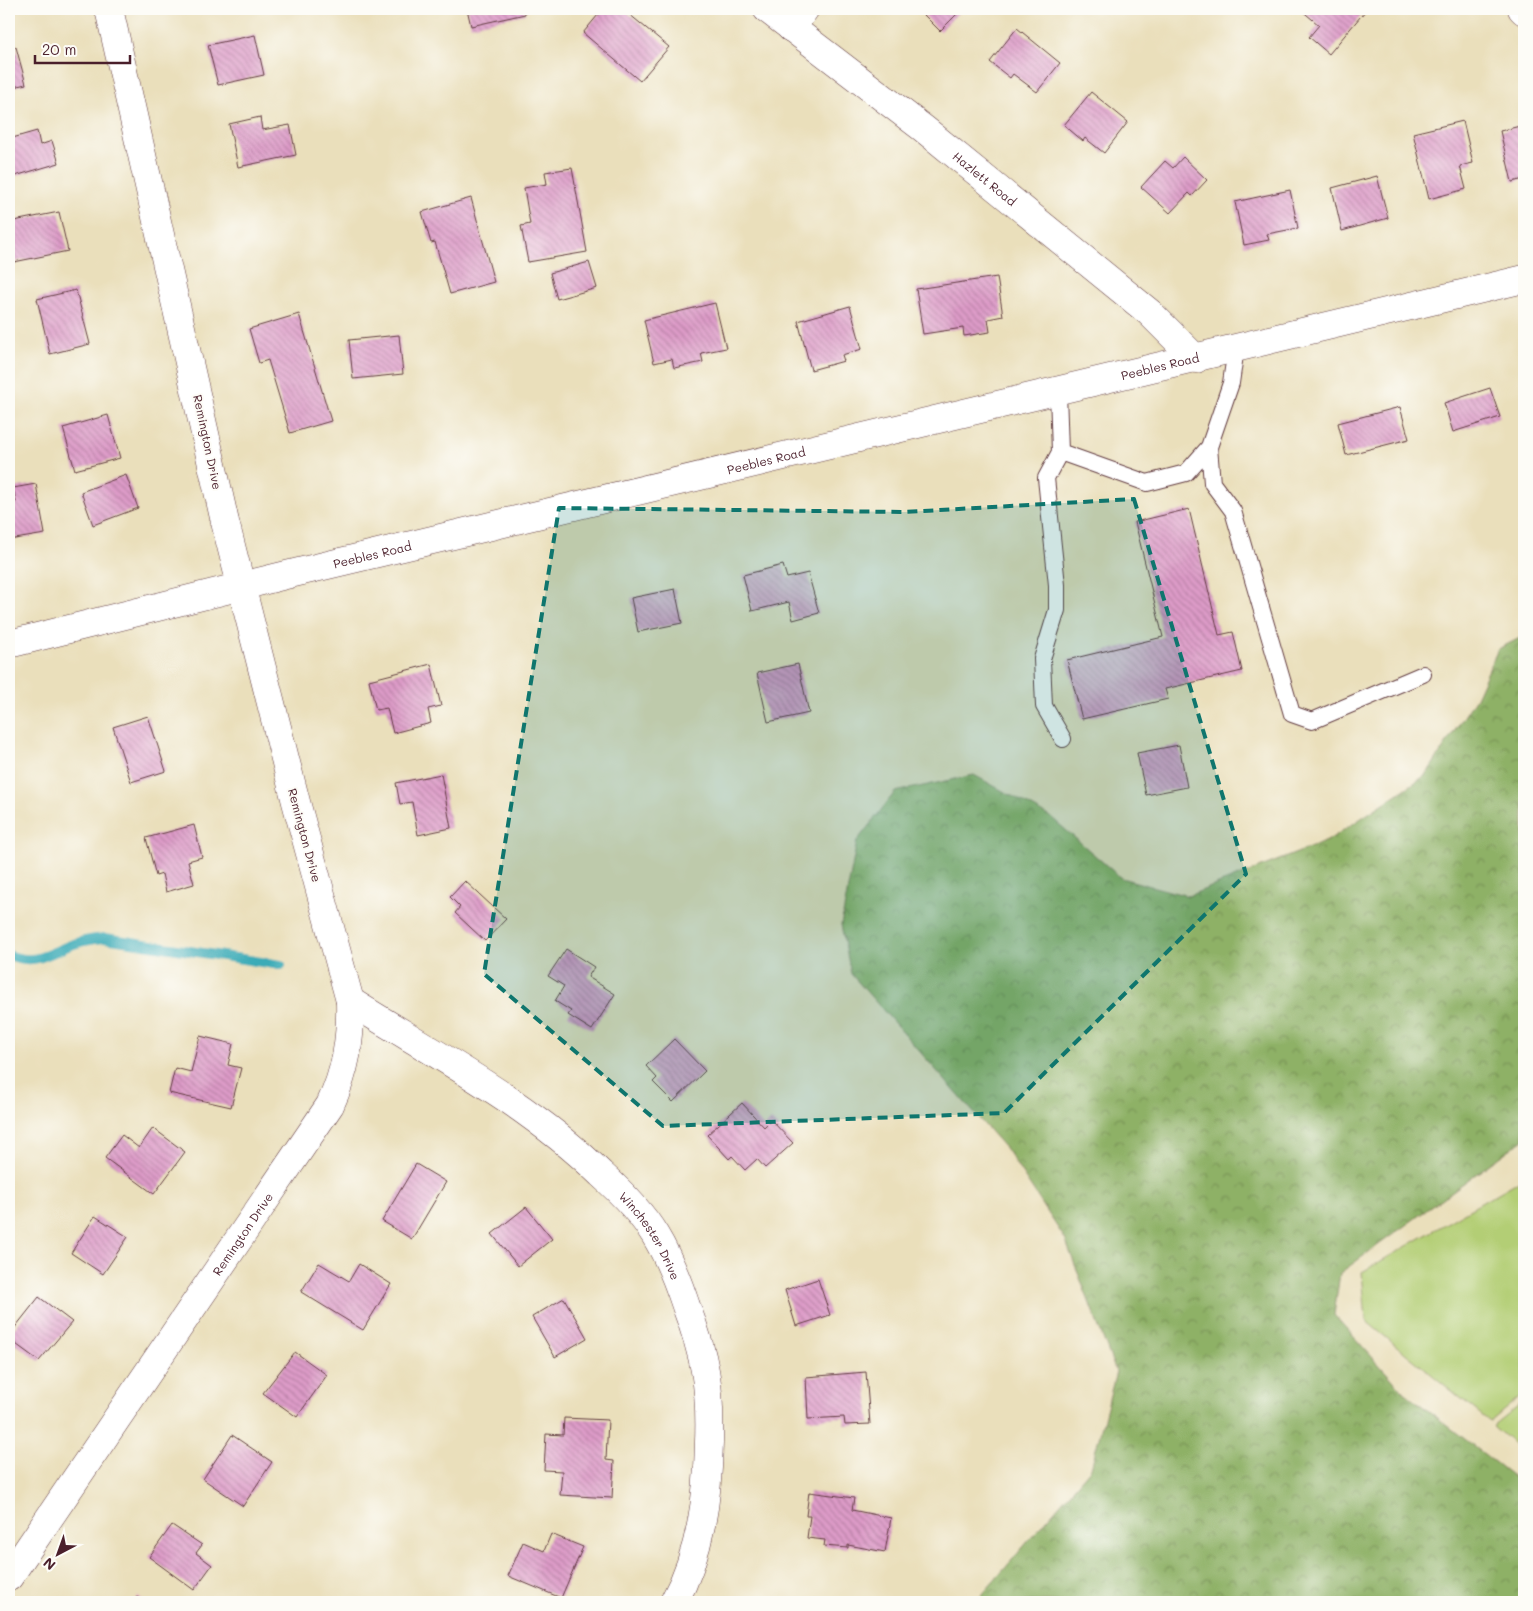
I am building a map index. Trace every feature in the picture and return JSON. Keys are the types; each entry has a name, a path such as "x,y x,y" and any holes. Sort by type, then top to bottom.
{"street":[{"name":"Remington Drive","path":"9,1577 330,1105 344,1072 348,1049 350,1001 241,586 109,9"},
{"name":"Hazlett Road","path":"767,9 798,18 924,129 1150,313 1196,359"},
{"name":"Peebles Road","path":"9,644 241,586 1524,279"},
{"name":"Winchester Drive","path":"350,1001 485,1083 551,1130 616,1188 655,1235 681,1291 694,1329 708,1376 710,1409 709,1476 702,1523 688,1573 674,1602"}],"lane":[{"path":"1236,348 1232,377 1209,447 1212,483 1233,511 1292,714 1312,720 1423,674"},
{"path":"1058,392 1060,452 1046,478 1057,585 1057,610 1042,660 1044,706 1063,739"},
{"path":"1060,452 1147,483 1186,473 1209,447"}],"highlighted area":[{"path":"1134,499 1246,874 1004,1113 663,1126 484,974 559,508 905,512"}],"green space":[{"path":"1524,636 1524,1139 1340,1273 1334,1315 1403,1391 1524,1485 1524,1602 976,1602 1091,1468 1116,1372 1065,1239 1006,1149 851,974 841,925 857,841 895,792 974,775 1052,818 1121,878 1188,896 1327,841 1426,775 1476,698 1498,649"},
{"path":"1524,1178 1524,1393 1490,1422 1366,1321 1362,1272"},
{"path":"1524,1401 1524,1453 1493,1426"}],"building":[{"path":"467,9 524,9 525,14 471,26"},
{"path":"603,9 623,9 669,47 640,81 583,33"},
{"path":"918,9 962,9 940,31"},
{"path":"1300,9 1366,10 1329,54 1309,37 1319,25"},
{"path":"1017,28 1060,63 1037,92 1013,74 1010,78 990,62"},
{"path":"255,35 264,75 218,85 208,45"},
{"path":"16,47 26,84 9,88 9,48"},
{"path":"1091,92 1128,122 1104,153 1085,138 1083,141 1064,125"},
{"path":"260,117 262,130 290,125 296,155 238,167 229,124"},
{"path":"1463,121 1473,163 1460,166 1466,189 1429,199 1413,133"},
{"path":"1524,125 1524,179 1512,182 1500,131"},
{"path":"37,131 40,145 52,141 59,163 15,176 9,152 9,139"},
{"path":"1183,157 1207,180 1192,196 1189,193 1170,213 1141,187 1165,161 1173,168"},
{"path":"572,168 587,252 528,262 521,226 530,224 524,188 547,184 545,172"},
{"path":"1377,176 1388,218 1342,231 1332,188"},
{"path":"1290,190 1298,228 1267,234 1269,240 1244,245 1235,202"},
{"path":"471,198 494,282 450,294 435,242 431,243 422,212"},
{"path":"59,212 68,251 9,263 9,222"},
{"path":"589,262 597,288 557,299 550,273"},
{"path":"997,277 1003,316 988,319 990,332 964,336 963,328 923,334 916,289"},
{"path":"76,290 90,344 50,354 37,299"},
{"path":"715,303 726,348 701,353 703,362 674,368 672,359 654,363 644,320"},
{"path":"850,306 862,349 842,355 844,361 811,370 798,321"},
{"path":"299,314 331,421 290,433 268,360 259,363 249,329"},
{"path":"399,335 403,374 353,379 349,340"},
{"path":"1490,388 1500,417 1453,432 1444,403"},
{"path":"1400,407 1409,439 1346,455 1338,423"},
{"path":"108,415 120,458 75,470 63,428"},
{"path":"126,475 138,508 93,525 81,492"},
{"path":"36,484 45,534 9,540 9,504 16,502 13,488"},
{"path":"1189,509 1219,635 1233,632 1242,671 1165,689 1168,699 1082,719 1067,660 1163,637 1135,522"},
{"path":"783,565 787,578 808,573 819,613 793,620 789,602 752,611 743,575"},
{"path":"675,589 682,623 638,632 631,598"},
{"path":"431,664 441,706 428,709 431,723 393,733 387,708 376,710 369,680"},
{"path":"798,664 809,713 768,722 757,673"},
{"path":"148,716 166,771 131,782 113,727"},
{"path":"1179,745 1187,787 1146,795 1137,753"},
{"path":"441,774 451,828 418,835 412,802 400,804 396,783"},
{"path":"194,825 202,857 188,861 194,884 166,892 162,874 156,876 146,838"},
{"path":"465,881 506,919 485,941 455,913 460,907 450,897"},
{"path":"566,949 594,967 588,977 615,994 592,1030 568,1015 571,1011 555,1001 564,986 548,976"},
{"path":"200,1036 233,1044 228,1065 241,1068 231,1107 169,1093 175,1068 191,1072"},
{"path":"674,1039 705,1071 673,1102 653,1082 657,1078 646,1066"},
{"path":"742,1103 764,1127 771,1120 793,1143 765,1168 757,1159 745,1170 732,1156 729,1159 707,1135"},
{"path":"153,1128 185,1152 154,1194 105,1158 122,1135 139,1148"},
{"path":"416,1164 446,1182 412,1239 382,1221"},
{"path":"526,1207 552,1239 518,1266 492,1234"},
{"path":"95,1216 128,1237 103,1274 71,1253"},
{"path":"319,1263 349,1281 359,1264 391,1284 363,1330 301,1292"},
{"path":"818,1279 830,1315 796,1326 785,1290"},
{"path":"39,1297 72,1322 39,1361 9,1339 9,1335"},
{"path":"564,1298 587,1338 555,1357 532,1317"},
{"path":"295,1352 327,1375 297,1417 263,1393"},
{"path":"866,1372 870,1424 845,1425 844,1417 808,1419 806,1377"},
{"path":"564,1418 608,1420 606,1460 614,1461 612,1498 560,1495 562,1471 544,1470 546,1434 563,1435"},
{"path":"232,1435 272,1462 243,1506 203,1479"},
{"path":"809,1492 854,1498 852,1510 891,1518 885,1552 848,1545 848,1548 824,1546 825,1540 807,1538 810,1516 806,1516"},
{"path":"172,1525 202,1545 196,1553 212,1565 194,1590 149,1557"},
{"path":"551,1534 583,1547 561,1598 508,1576 523,1542 544,1551"},
{"path":"138,1597 145,1602 134,1602"}],"waterway":[{"path":"9,955 28,959 37,958 80,942 105,938 281,965"}]}
